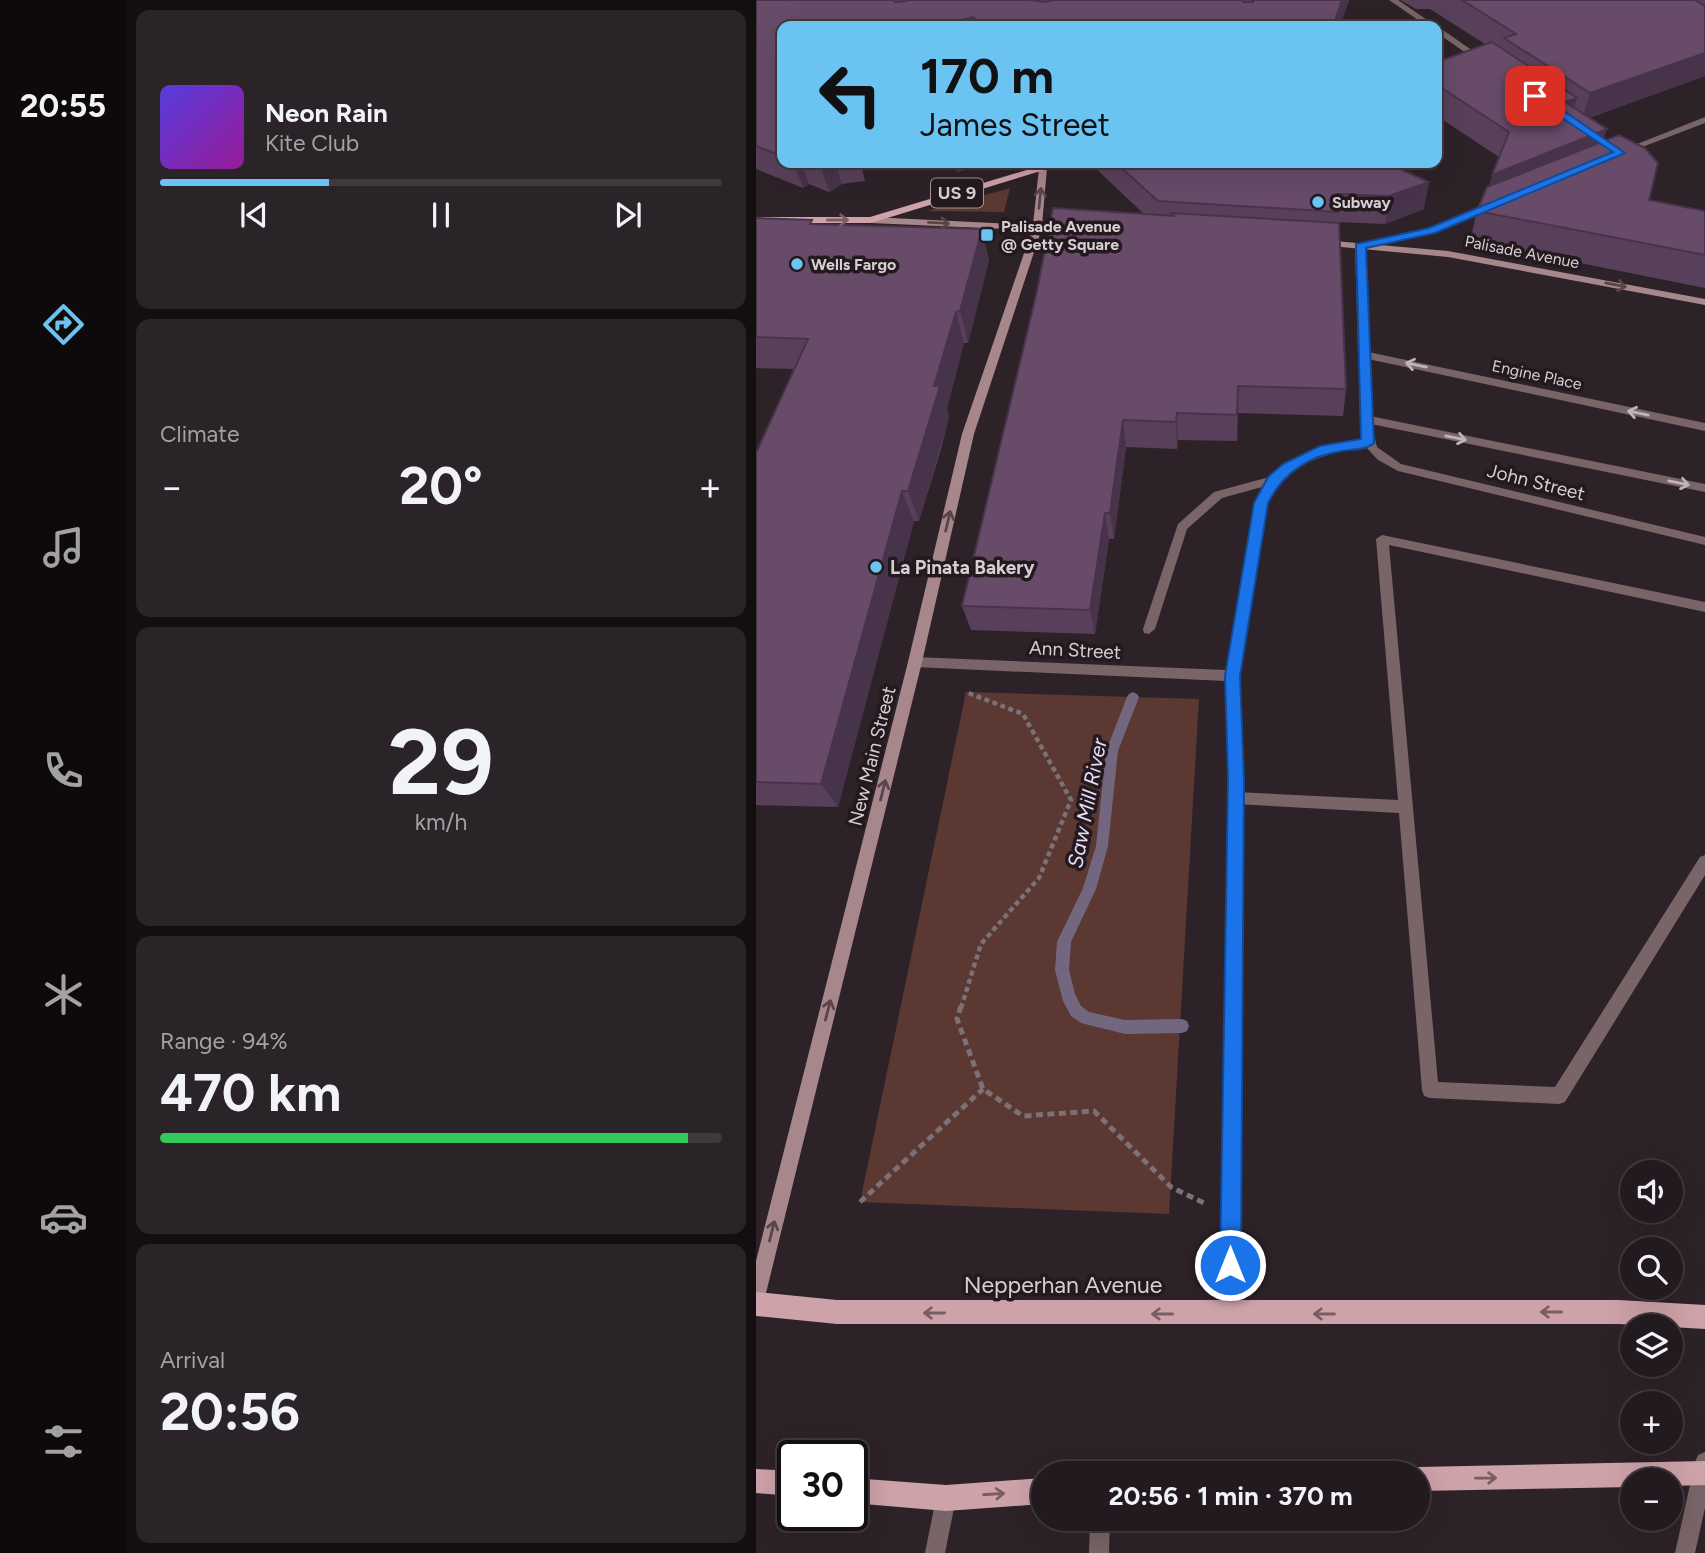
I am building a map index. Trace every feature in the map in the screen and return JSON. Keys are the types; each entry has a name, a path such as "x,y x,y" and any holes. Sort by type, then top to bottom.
{"main road":[{"name":"US 9","path":"756,220 870,219 1036,168"},
{"name":"Nepperhan Avenue","path":"756,1304 837,1312 1619,1312 1705,1317"},
{"path":"1430,1479 1705,1471"},
{"path":"756,1481 777,1483"},
{"path":"868,1490 946,1497 1031,1492"}],"street":[{"path":"1392,0 1424,21"},
{"path":"1442,33 1496,69"},
{"path":"1608,158 1705,120"},
{"path":"1609,145 1620,153"},
{"name":"New Main Street","path":"756,1297 915,662 968,434 1037,229 1042,168"},
{"path":"1149,629 1182,527 1218,495 1273,480 1288,468 1324,449 1368,443 1360,246 1432,230 1507,199"},
{"path":"870,219 1074,229"},
{"name":"Palisade Avenue","path":"1310,242 1448,254 1705,302"},
{"name":"Engine Place","path":"1363,354 1705,427"},
{"path":"1365,419 1705,488"},
{"name":"John Street","path":"1368,443 1374,453 1398,467 1705,541"},
{"path":"1230,1314 1236,798 1232,676 1261,503 1273,480"},
{"path":"1705,607 1382,538 1430,1090 1559,1096 1705,862"},
{"name":"Ann Street","path":"915,662 1232,676"},
{"path":"1236,798 1405,807"},
{"path":"1685,1553 1705,1471"},
{"path":"934,1553 946,1497"},
{"path":"1099,1553 1100,1531"}],"path":[{"path":"966,692 1023,714 1071,800 1039,878 981,944 957,1019 984,1089 1023,1116 1094,1111 1171,1187 1230,1216"},
{"path":"860,1202 984,1089"}],"shaded area":[{"path":"1010,188 1004,212 927,211"},
{"path":"966,692 1199,699 1169,1214 860,1202"}],"building":[{"path":"756,0 1342,0 1335,21 977,21 973,17 958,21 777,21 777,154 756,146"},
{"path":"1462,0 1695,0 1705,6 1705,53 1590,93 1504,38 1516,34"},
{"path":"1492,42 1577,98 1565,102 1607,129 1492,175 1509,132 1442,88 1442,60"},
{"path":"1619,135 1645,148 1658,163 1649,200 1705,211 1705,255 1477,211 1487,187"},
{"path":"1122,168 1398,168 1429,182 1389,196 1338,194 1339,212 1158,201"},
{"path":"1053,208 1339,223 1346,389 1238,386 1237,415 1177,413 1176,422 1123,420 1110,513 1105,513 1090,610 962,606 1037,291"},
{"path":"756,218 812,220 810,224 982,229 960,311 956,312 934,386 940,386 930,419 908,491 902,491 821,784 756,782 756,453 808,339 756,337"}],"waterway":[{"name":"Saw Mill River","path":"1133,697 1112,751 1102,846 1089,889 1064,942 1062,970 1068,996 1076,1011 1086,1018 1125,1027 1182,1026"}],"place":[{"name":"Subway","path":"1318,202"},
{"name":"Palisade Avenue @ Getty Square","path":"987,235"},
{"name":"Wells Fargo","path":"797,264"},
{"name":"La Pinata Bakery","path":"876,567"}],"route":[{"path":"1230,1265 1236,779 1232,676 1261,503 1273,480 1288,468 1324,449 1368,443 1364,397 1360,246 1432,230 1620,153 1535,96"}]}
